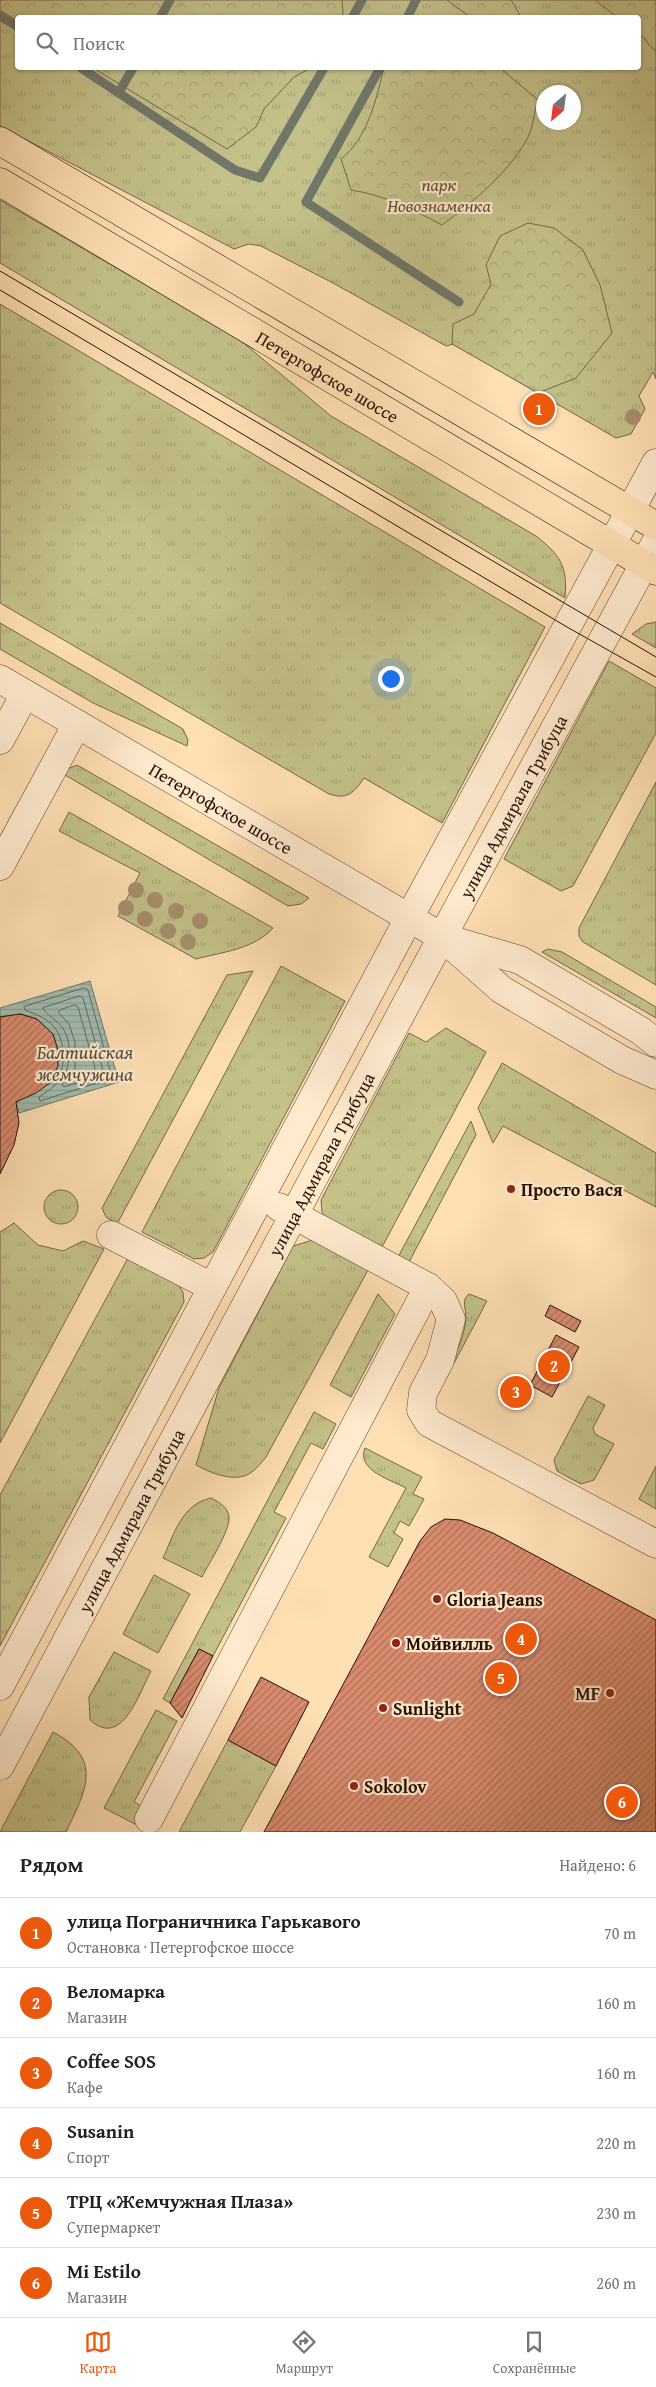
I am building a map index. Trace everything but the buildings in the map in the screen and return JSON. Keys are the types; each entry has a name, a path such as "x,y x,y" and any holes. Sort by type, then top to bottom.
{"main road":[{"path":"0,141 656,526"},
{"name":"Петергофское шоссе","path":"0,182 612,545 652,559"}],"street":[{"name":"улица Адмирала Трибуца","path":"0,1686 409,918 656,463"},
{"name":"улица Адмирала Трибуца","path":"0,1766 442,937 652,559"},
{"name":"Петергофское шоссе","path":"0,679 442,937 502,990 622,1060 656,1075"},
{"path":"0,740 25,694"},
{"path":"0,866 77,724"},
{"name":"Петергофское шоссе","path":"442,937 520,960 641,1031 656,1043"},
{"path":"260,1197 428,1287 443,1301 451,1319 440,1360 423,1394 421,1410 429,1423 656,1544"},
{"path":"111,1235 212,1287"},
{"path":"149,1819 428,1287"}],"green space":[{"name":"парк Новознаменка","path":"0,0 656,0 656,379 653,372 639,396 645,409 631,434 616,438 453,344 446,346 333,283 261,246 249,244 234,249 0,126"},
{"path":"0,0 342,0 343,13 342,15 15,15 15,20 0,10"},
{"path":"447,0 511,0 520,15 467,15"},
{"path":"595,0 656,0 656,52 641,35 641,15 614,15"},
{"path":"96,70 307,70 294,77 264,109 256,127 227,149"},
{"path":"383,70 502,70 536,98 536,108 530,131 518,153 488,187 442,225 398,203 375,195 351,190 341,159 358,140 370,117"},
{"path":"0,200 240,340 331,416 536,536 551,549 561,562 565,577 565,598 0,263"},
{"path":"528,223 554,228 583,250 600,285 612,333 576,378 538,393 452,344 453,324 474,314 491,284 486,265 500,236"},
{"path":"0,304 545,627 442,823 364,778 357,788 345,796 329,794 0,603"},
{"path":"656,622 656,648 632,634 646,624"},
{"path":"0,623 183,729 188,740 187,746 93,703 0,649"},
{"path":"609,661 656,688 656,733 573,886 561,891 504,859"},
{"path":"77,765 309,898 301,904 288,906 60,772"},
{"path":"656,782 656,985 583,942 579,936 579,928"},
{"path":"69,812 273,928 257,941 227,952 196,959 118,916 140,873 59,831"},
{"path":"548,949 562,952 656,1007 656,1018 542,952"},
{"path":"281,966 345,1001 213,1252 204,1258 194,1259 142,1232"},
{"path":"253,971 117,1224 106,1217 102,1208 227,975"},
{"path":"446,1028 486,1052 381,1249 329,1222 322,1212 321,1200 409,1033 426,1042"},
{"path":"502,1063 656,1153 656,1207 503,1126 493,1143 478,1108"},
{"path":"471,1121 476,1135 408,1264 397,1259"},
{"path":"61,1190 68,1191 73,1195 77,1200 77,1214 73,1219 68,1223 61,1224 54,1223 49,1219 45,1214 44,1207 45,1200 49,1195 54,1191"},
{"path":"14,1223 38,1245 63,1251 83,1241 104,1249 0,1443 0,1232"},
{"path":"313,1240 368,1270 263,1461 252,1472 239,1477 216,1474 196,1465 219,1388 293,1246"},
{"path":"128,1258 178,1284 183,1292 184,1302 0,1646 0,1495"},
{"path":"378,1294 395,1314 351,1397 330,1385"},
{"path":"469,1294 487,1301 453,1365 451,1364 459,1347 464,1329 466,1317 465,1299"},
{"path":"588,1396 605,1405 593,1428 595,1434 614,1444 594,1480 581,1484 557,1471 554,1460"},
{"path":"314,1412 336,1424 323,1449 311,1443 274,1512 286,1518 213,1656 199,1649 170,1703 163,1699"},
{"path":"365,1448 422,1477 413,1494 424,1499 409,1526 400,1521 394,1533 403,1539 388,1567 369,1557 406,1488 384,1478 370,1468 364,1456"},
{"path":"656,1466 656,1509 639,1499"},
{"path":"211,1498 227,1510 229,1517 223,1538 202,1577 163,1558 175,1530 186,1513 201,1501"},
{"path":"154,1575 190,1594 158,1653 123,1634"},
{"path":"114,1652 151,1671 128,1715 111,1728 101,1727 90,1720 89,1697"},
{"path":"156,1710 177,1721 134,1802 146,1809 137,1825 104,1808"},
{"path":"53,1732 69,1742 79,1753 85,1764 84,1789 66,1832 0,1832"},
{"path":"228,1740 276,1766 240,1832 179,1832"}],"water":[{"name":"Балтийская жемчужина","path":"90,981 119,1082 19,1113 16,1102 58,1066 57,1047 53,1034 37,1019 20,1014 0,1017 0,1008"}],"waterway":[{"path":"162,15 170,0"},
{"path":"354,15 362,0"},
{"path":"408,15 416,0"},
{"path":"0,16 15,25"},
{"path":"84,70 235,170 260,178 323,70"},
{"path":"119,92 132,70"},
{"path":"379,70 306,202 459,302"}],"tram line":[{"path":"0,271 656,657"},
{"path":"0,290 567,627 656,677"}],"place":[{"name":"улица Пограничника Гарькавого","path":"539,409"},
{"name":"Просто Вася","path":"511,1189"},
{"name":"Веломарка","path":"554,1366"},
{"name":"Coffee SOS","path":"516,1392"},
{"name":"Gloria Jeans","path":"437,1599"},
{"name":"Susanin","path":"521,1639"},
{"name":"Мойвилль","path":"396,1643"},
{"name":"ТРЦ «Жемчужная Плаза»","path":"501,1678"},
{"name":"MF","path":"610,1693"},
{"name":"Sunlight","path":"383,1708"},
{"name":"Sokolov","path":"354,1786"},
{"name":"Mi Estilo","path":"622,1802"}]}
